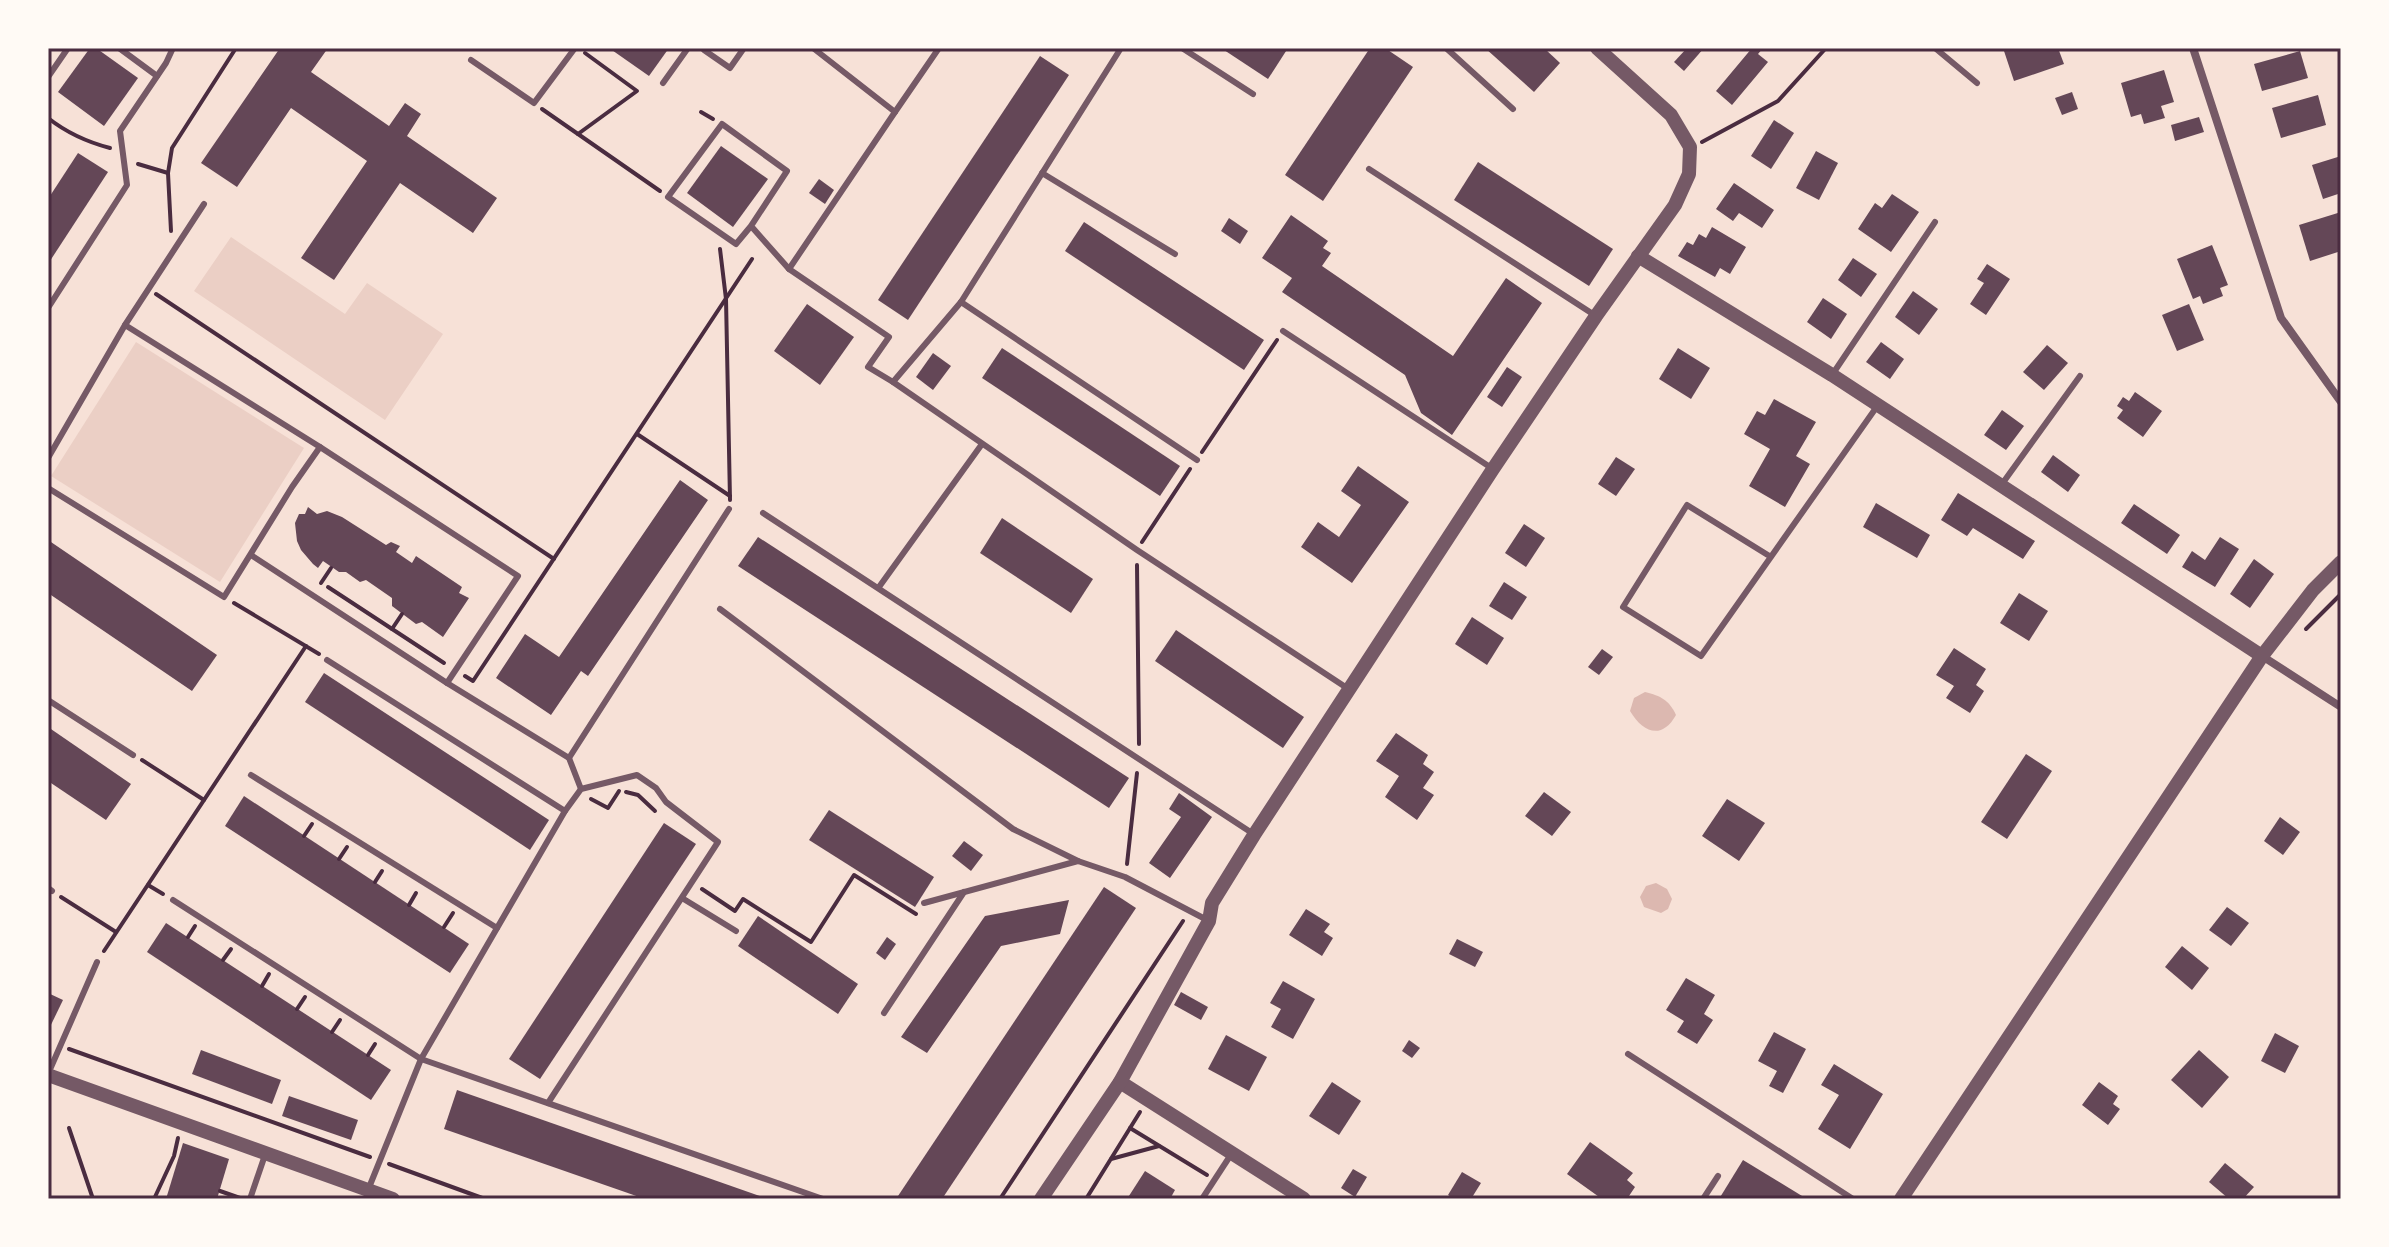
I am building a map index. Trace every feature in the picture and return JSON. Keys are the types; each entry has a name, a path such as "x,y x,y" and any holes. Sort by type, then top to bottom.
{"street":[{"path":"1041,1199 1120,1082 1209,921 1212,903 1254,835 1493,469 1675,205 1689,174 1690,147 1671,115 1597,48"},
{"path":"2193,48 2281,318 2341,402"},
{"path":"1638,256 1832,375 2341,707"},
{"path":"1901,1199 2262,656 2313,590 2341,562"},
{"path":"48,1074 366,1195 393,1199"},
{"path":"1120,1082 1304,1199"}],"lane":[{"path":"48,77 68,48"},
{"path":"119,48 157,76"},
{"path":"48,308 127,185 120,131 173,48"},
{"path":"471,60 534,103 577,48"},
{"path":"663,83 688,48"},
{"path":"704,49 730,68 744,48"},
{"path":"813,48 895,112"},
{"path":"789,269 939,48"},
{"path":"893,382 961,302 1121,48"},
{"path":"1182,48 1253,94"},
{"path":"1446,48 1513,109"},
{"path":"1935,48 1977,83"},
{"path":"722,124 787,171 751,226 736,244 668,197 722,124"},
{"path":"1369,169 1596,316"},
{"path":"1042,173 1175,254"},
{"path":"48,458 125,325 204,204"},
{"path":"1832,375 1935,222"},
{"path":"751,226 789,269 889,337 868,367 1350,690"},
{"path":"961,302 1197,460"},
{"path":"125,325 518,576 447,683"},
{"path":"1283,331 1493,469"},
{"path":"2001,485 2080,376"},
{"path":"1771,557 1687,505 1623,607 1701,656 1771,557 1878,405"},
{"path":"879,587 982,444"},
{"path":"48,488 224,597 320,447"},
{"path":"569,758 729,509"},
{"path":"763,513 1254,835"},
{"path":"251,555 447,683 569,758 580,790"},
{"path":"720,609 1013,829 1078,861 1125,877 1209,921"},
{"path":"327,660 565,811"},
{"path":"48,700 133,755"},
{"path":"251,775 497,928"},
{"path":"366,1195 421,1059 565,811 580,790 637,775 718,842 548,1103"},
{"path":"924,903 1078,861"},
{"path":"884,1013 964,892"},
{"path":"682,898 736,931"},
{"path":"173,900 421,1059 823,1199"},
{"path":"48,1074 97,962"},
{"path":"1628,1054 1853,1199"},
{"path":"1202,1199 1232,1153"},
{"path":"250,1199 265,1155"},
{"path":"1703,1199 1718,1176"}],"path":[{"path":"172,254 168,173 172,148 236,48"},
{"path":"577,48 637,91 578,134"},
{"path":"1690,147 1778,101 1826,48"},
{"path":"534,103 668,197"},
{"path":"48,118 87,142 111,149 124,160 168,173"},
{"path":"718,231 726,299 729,509"},
{"path":"331,568 321,583 473,681 752,259"},
{"path":"149,289 554,559"},
{"path":"1125,877 1139,758 1137,550 1283,331"},
{"path":"637,434 730,496"},
{"path":"224,597 327,660"},
{"path":"392,629 402,614"},
{"path":"97,962 306,646"},
{"path":"133,755 204,800"},
{"path":"580,790 608,808 620,789 638,795 661,816"},
{"path":"692,883 735,911 743,899 811,942 854,875 917,914 924,903"},
{"path":"148,885 173,900"},
{"path":"50,889 116,932"},
{"path":"58,1046 485,1199"},
{"path":"1086,1199 1148,1100"},
{"path":"69,1128 93,1199"},
{"path":"1130,1128 1215,1180"},
{"path":"154,1199 174,1156 180,1130 202,1132"},
{"path":"1110,1159 1159,1146"},
{"path":"220,1191 243,1199"}],"shaded area":[{"path":"231,237 345,314 367,283 443,334 385,420 194,291"},
{"path":"136,342 304,448 220,582 51,476"},
{"path":"1645,692 1664,699 1676,715 1659,731 1647,729 1630,711 1634,698"},
{"path":"1656,883 1667,889 1672,899 1668,909 1661,913 1644,907 1640,897 1646,886"}],"building":[{"path":"90,48 96,48 138,78 104,126 58,92"},
{"path":"280,48 328,48 311,72 389,126 405,103 421,114 407,136 497,198 473,233 400,183 334,280 301,258 367,161 291,108 237,187 201,163"},
{"path":"609,48 669,48 649,76"},
{"path":"1221,48 1288,48 1268,79"},
{"path":"1370,48 1385,48 1413,67 1323,201 1285,175"},
{"path":"1485,48 1544,48 1560,63 1534,92"},
{"path":"1687,48 1704,48 1684,71 1674,62"},
{"path":"1752,48 1763,48 1758,54 1768,62 1732,105 1716,91"},
{"path":"2013,48 2058,48 2064,64 2014,81 2004,51"},
{"path":"2300,51 2308,78 2262,91 2254,64"},
{"path":"1040,56 1069,75 908,320 878,300"},
{"path":"2164,70 2174,102 2161,106 2165,118 2144,124 2141,114 2131,117 2121,83"},
{"path":"2072,92 2078,109 2062,115 2055,98"},
{"path":"2318,95 2326,125 2281,138 2272,108"},
{"path":"2199,117 2204,132 2175,141 2171,125"},
{"path":"1774,120 1794,133 1771,169 1751,156"},
{"path":"721,146 768,179 733,227 687,193"},
{"path":"1816,151 1838,163 1819,200 1796,188"},
{"path":"78,153 108,172 48,264 48,199"},
{"path":"2341,156 2341,193 2323,199 2312,165"},
{"path":"1478,162 1613,249 1589,286 1454,200"},
{"path":"819,179 834,190 825,204 809,193"},
{"path":"1734,183 1774,210 1762,228 1739,213 1733,221 1716,209"},
{"path":"1892,194 1919,212 1891,252 1858,229 1875,203 1882,208"},
{"path":"2341,212 2341,251 2310,261 2299,225"},
{"path":"1291,215 1328,241 1323,248 1331,253 1322,266 1453,356 1506,278 1542,303 1452,435 1421,413 1405,375 1282,292 1292,278 1262,258"},
{"path":"1229,218 1248,231 1240,244 1221,231"},
{"path":"1084,222 1264,340 1244,370 1065,251"},
{"path":"1712,227 1746,247 1730,274 1720,268 1715,277 1678,256 1687,242 1693,245 1699,234 1706,238"},
{"path":"2212,245 2228,285 2220,288 2223,296 2203,304 2200,296 2193,299 2177,259"},
{"path":"1853,258 1877,274 1861,297 1838,280"},
{"path":"1987,264 2010,279 1986,315 1970,304 1984,283 1977,279"},
{"path":"1913,291 1938,309 1919,335 1895,317"},
{"path":"1823,298 1847,314 1831,339 1807,322"},
{"path":"807,304 854,337 820,385 774,351"},
{"path":"2189,304 2204,340 2177,351 2162,315"},
{"path":"1881,342 1904,359 1890,379 1866,362"},
{"path":"2047,345 2068,363 2044,390 2023,372"},
{"path":"1002,348 1180,466 1160,496 982,378"},
{"path":"1678,348 1710,368 1691,399 1659,379"},
{"path":"933,353 951,366 933,390 916,377"},
{"path":"1507,367 1522,377 1502,407 1487,397"},
{"path":"2135,392 2162,411 2143,437 2117,418 2123,410 2117,406 2123,397 2129,401"},
{"path":"1774,399 1816,422 1796,456 1810,464 1785,507 1749,486 1770,449 1744,434 1757,411 1765,415"},
{"path":"2002,410 2024,426 2006,450 1984,435"},
{"path":"2053,455 2080,475 2068,492 2041,472"},
{"path":"1616,457 1635,469 1616,496 1598,484"},
{"path":"1358,466 1409,502 1352,583 1301,547 1318,522 1339,537 1361,505 1341,491"},
{"path":"680,480 708,500 588,676 581,671 551,715 496,678 525,634 559,657"},
{"path":"1958,493 2035,541 2023,559 1973,528 1967,536 1941,520"},
{"path":"1876,503 1930,535 1917,558 1863,527"},
{"path":"2134,504 2180,535 2167,554 2121,523"},
{"path":"308,507 317,514 327,511 342,517 386,545 391,542 400,546 396,552 412,563 416,556 462,587 459,593 469,598 443,637 422,622 416,624 392,606 392,598 366,580 360,582 323,561 318,568 313,564 297,541 295,523 299,514 305,514"},
{"path":"1002,518 1093,579 1071,613 980,553"},
{"path":"1524,524 1545,538 1526,567 1505,553"},
{"path":"758,537 1129,778 1109,808 738,566"},
{"path":"2220,537 2239,549 2215,587 2182,567 2192,551 2205,560"},
{"path":"48,540 217,655 192,691 48,593"},
{"path":"2254,559 2274,574 2250,608 2230,594"},
{"path":"1504,582 1527,597 1512,620 1489,606"},
{"path":"2019,593 2048,611 2029,641 2000,623"},
{"path":"1472,617 1504,638 1487,665 1455,644"},
{"path":"1176,630 1304,717 1283,748 1155,661"},
{"path":"1954,648 1986,669 1976,685 1984,691 1970,713 1946,698 1954,686 1936,675"},
{"path":"1602,649 1613,657 1599,675 1588,667"},
{"path":"324,673 549,820 530,850 305,702"},
{"path":"48,727 131,784 106,820 48,781"},
{"path":"1396,733 1428,755 1423,764 1434,772 1423,788 1434,795 1417,820 1385,797 1399,776 1376,761"},
{"path":"2026,754 2052,771 2007,839 1981,822"},
{"path":"1544,792 1571,812 1552,836 1525,816"},
{"path":"1179,793 1212,817 1170,878 1149,863 1181,817 1169,809"},
{"path":"244,796 469,944 450,973 225,826"},
{"path":"1727,799 1765,823 1739,861 1702,836"},
{"path":"829,810 934,877 915,907 809,840"},
{"path":"2280,817 2300,832 2283,855 2264,841"},
{"path":"664,823 696,844 540,1079 509,1059"},
{"path":"964,841 983,855 971,871 952,856"},
{"path":"1104,887 1136,908 942,1199 896,1199"},
{"path":"1069,900 1060,934 1001,946 927,1053 901,1037 985,916"},
{"path":"2227,907 2249,923 2231,946 2209,930"},
{"path":"1306,909 1330,924 1324,932 1333,938 1322,956 1289,935"},
{"path":"758,916 858,984 838,1014 738,946"},
{"path":"166,923 391,1070 371,1100 147,952"},
{"path":"887,937 896,944 885,960 876,953"},
{"path":"1457,939 1483,952 1475,967 1449,954"},
{"path":"2182,946 2209,968 2192,990 2165,967"},
{"path":"1686,978 1715,995 1704,1014 1713,1020 1697,1044 1677,1032 1684,1021 1666,1010"},
{"path":"1283,981 1315,999 1293,1039 1271,1027 1281,1009 1270,1003"},
{"path":"1181,992 1208,1007 1201,1020 1174,1005"},
{"path":"48,993 63,1000 48,1031"},
{"path":"1774,1032 1806,1049 1783,1093 1769,1086 1777,1071 1758,1061"},
{"path":"2275,1033 2299,1046 2285,1073 2261,1061"},
{"path":"1226,1035 1267,1057 1249,1091 1208,1069"},
{"path":"1409,1040 1420,1048 1412,1058 1402,1051"},
{"path":"201,1050 281,1080 272,1104 192,1074"},
{"path":"2199,1050 2229,1077 2202,1108 2171,1080"},
{"path":"1834,1064 1883,1094 1850,1149 1818,1129 1839,1095 1821,1085"},
{"path":"1332,1082 1361,1101 1339,1135 1309,1116"},
{"path":"2099,1082 2118,1096 2113,1104 2120,1109 2108,1125 2082,1105"},
{"path":"457,1090 768,1199 645,1199 444,1129"},
{"path":"289,1096 358,1120 351,1140 282,1116"},
{"path":"1590,1142 1633,1173 1627,1180 1635,1187 1627,1199 1618,1196 1602,1199 1567,1174"},
{"path":"183,1143 229,1159 217,1199 166,1199"},
{"path":"1743,1160 1807,1199 1719,1199"},
{"path":"2225,1163 2254,1187 2243,1199 2229,1199 2209,1182"},
{"path":"1353,1169 1367,1177 1355,1197 1341,1188"},
{"path":"1145,1171 1175,1190 1170,1199 1127,1199"},
{"path":"1462,1172 1481,1183 1471,1199 1454,1199 1448,1195"}]}
